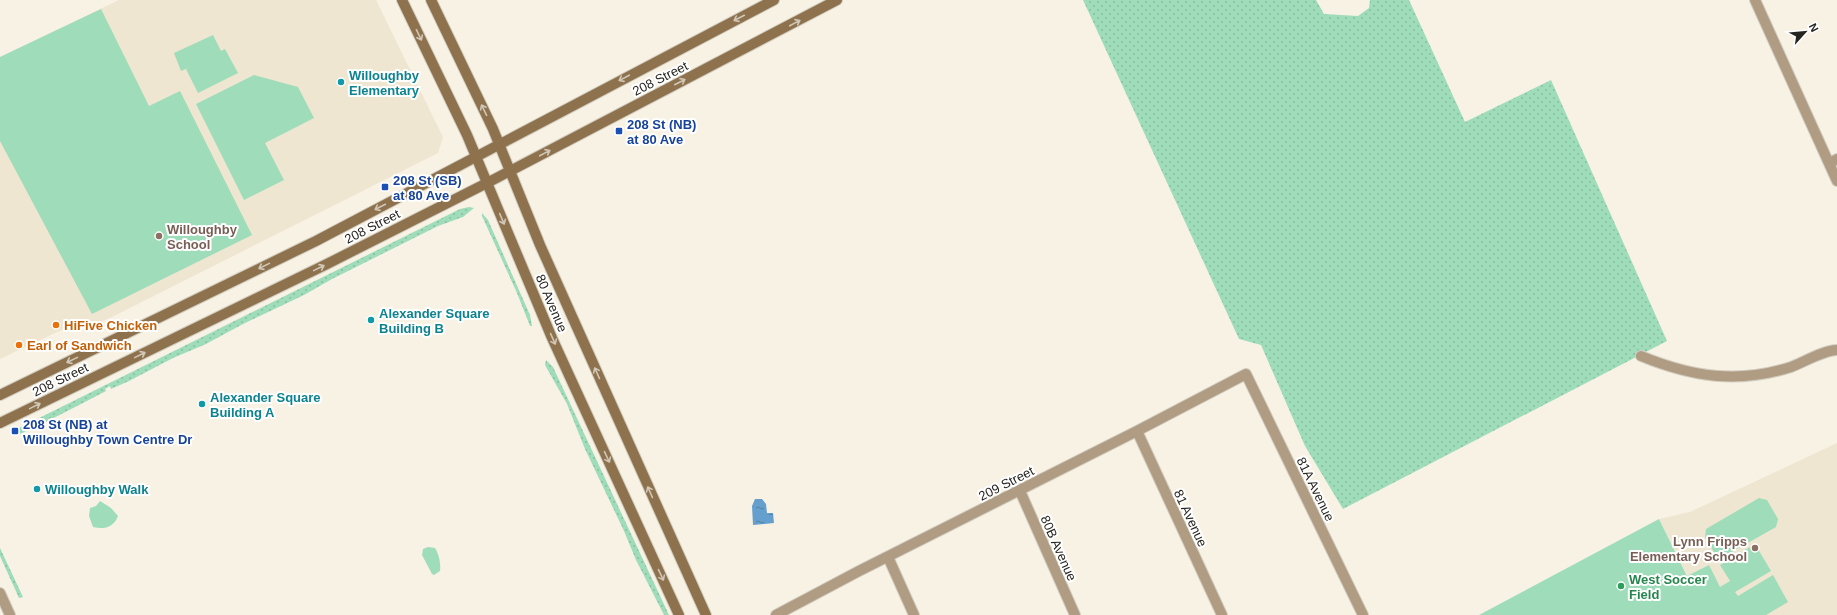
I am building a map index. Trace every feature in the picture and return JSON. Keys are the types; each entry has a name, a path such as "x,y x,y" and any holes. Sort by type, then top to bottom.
{"main road":[{"name":"80 Avenue","path":"402,0 477,157 552,338 680,615"},
{"name":"80 Avenue","path":"431,0 500,146 540,245 706,615"},
{"name":"208 Street","path":"0,395 316,241 500,146 774,0"},
{"name":"208 Street","path":"0,423 327,264 487,183 837,0"}],"street":[{"path":"1755,0 1833,161 1837,180"},
{"path":"1641,356 1661,364 1710,376 1736,376 1760,375 1791,367 1836,348"},
{"name":"209 Street","path":"776,615 888,557 1138,432 1246,374"},
{"name":"81A Avenue","path":"1246,374 1363,615"},
{"name":"81 Avenue","path":"1138,432 1222,615"},
{"name":"80B Avenue","path":"1020,491 1075,615"},
{"path":"888,557 914,615"},
{"path":"0,593 10,615"}],"shaded area":[{"name":"Willoughby School","path":"119,0 376,0 443,137 438,153 110,318 96,324 85,319 0,359 0,57"},
{"name":"Lynn Fripps Elementary School","path":"1837,443 1837,615 1707,615 1659,519 1690,512"}],"green space":[{"path":"1083,0 1316,0 1324,14 1358,16 1369,8 1370,0 1409,0 1465,122 1551,80 1667,341 1343,509 1305,446 1261,345 1239,339"},
{"path":"101,9 149,106 180,91 252,235 92,314 0,141 0,57"},
{"path":"213,35 221,51 225,49 238,73 198,93 186,69 192,66 181,71 174,53"},
{"path":"254,75 298,87 314,118 265,143 284,180 244,200 196,104"},
{"path":"469,207 474,208 463,217 438,226 206,344 173,358 111,389 110,386 105,389 106,391 20,434 17,429 460,209"},
{"path":"482,213 488,220 530,315 532,326 530,326"},
{"path":"546,360 553,367 669,615 664,615 636,560 624,531 585,449 567,404 545,365"},
{"path":"1759,498 1767,500 1778,519 1776,527 1723,557 1715,554 1705,537 1706,529"},
{"path":"100,501 111,508 118,516 114,523 105,528 93,527 89,516 90,508 96,506"},
{"path":"1659,519 1687,576 1709,565 1720,587 1730,581 1720,565 1755,544 1771,571 1735,592 1738,596 1773,575 1788,602 1766,615 1479,615"},
{"path":"428,547 435,548 438,553 440,571 434,575 432,574 422,555 423,549"},
{"path":"0,548 23,597 19,598 0,556"}],"water":[{"path":"755,499 762,499 766,504 767,513 773,513 774,523 753,525 752,506"}],"place":[{"name":"Willoughby Elementary","path":"341,82"},
{"name":"208 St (NB) at 80 Ave","path":"619,131"},
{"name":"208 St (SB) at 80 Ave","path":"385,187"},
{"name":"Willoughby School","path":"159,236"},
{"name":"Alexander Square Building B","path":"371,320"},
{"name":"HiFive Chicken","path":"56,325"},
{"name":"Earl of Sandwich","path":"19,345"},
{"name":"Alexander Square Building A","path":"202,404"},
{"name":"208 St (NB) at Willoughby Town Centre Dr","path":"15,431"},
{"name":"Willoughby Walk","path":"37,489"},
{"name":"Lynn Fripps Elementary School","path":"1755,548"},
{"name":"West Soccer Field","path":"1621,586"}]}
